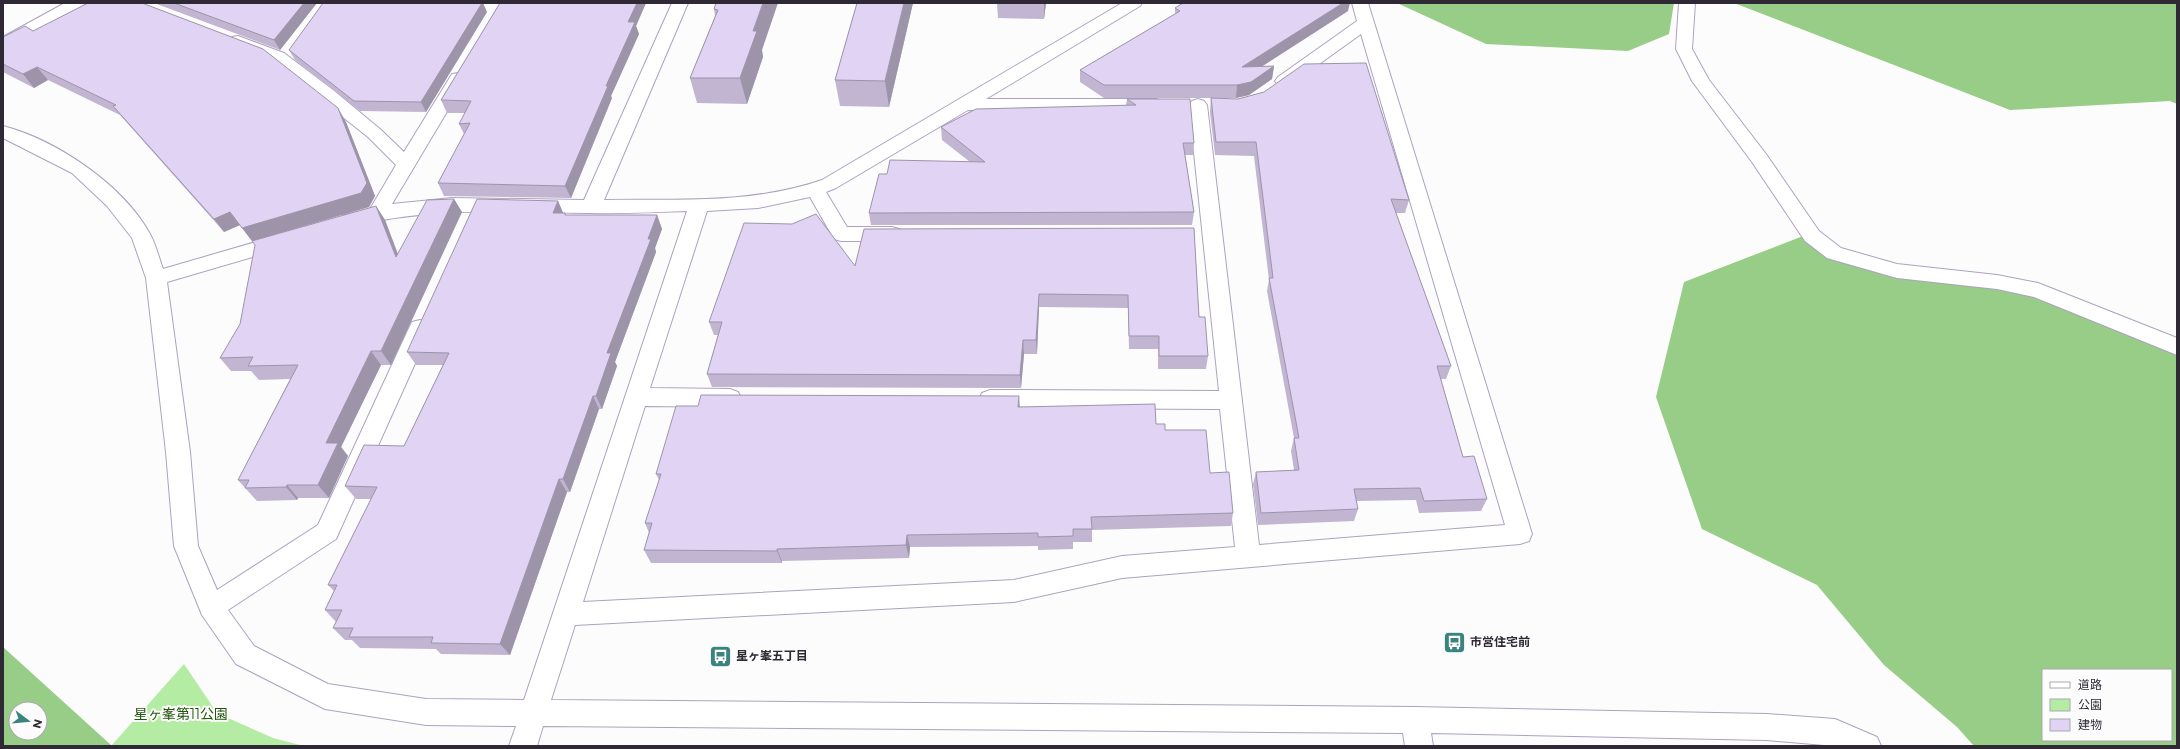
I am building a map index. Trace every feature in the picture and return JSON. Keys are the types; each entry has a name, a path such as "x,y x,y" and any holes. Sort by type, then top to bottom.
{"street":[{"path":"3,44 77,3"},
{"path":"591,207 680,3"},
{"path":"331,226 377,213 436,204 591,207 740,204 778,199 815,190 829,184 1134,3"},
{"path":"1686,3 1684,49 1701,81 1759,158 1812,236 1834,254 1897,271 1996,282 2038,290 2177,347"},
{"path":"565,614 1014,591 1122,567 1520,534 1363,13 1269,91"},
{"path":"225,36 263,50 287,55 327,94 374,133 406,164"},
{"path":"377,213 466,63"},
{"path":"964,104 1192,105 1204,233 1231,400 1248,557"},
{"path":"3,132 22,139 79,169 114,200 141,236 156,278 178,452 186,546 211,607 245,656 325,696 426,712 533,713 1417,733 1767,727 1835,732 1867,746"},
{"path":"815,190 841,234 912,234"},
{"path":"466,226 476,205"},
{"path":"523,746 699,205"},
{"path":"156,278 301,235"},
{"path":"211,607 327,532 430,306"},
{"path":"636,397 747,398"},
{"path":"969,399 1231,400"}],"green space":[{"path":"1397,3 1674,3 1669,34 1628,51 1486,44"},
{"path":"1734,3 2177,3 2177,104 2170,101 2010,110"},
{"path":"1803,236 1889,271 2057,291 2177,342 2177,746 1974,746 1957,727 1884,665 1817,585 1702,529 1656,397 1684,282"},
{"path":"3,647 111,745 3,746"},
{"name":"星ヶ峯第11公園","path":"184,664 217,713 273,738 304,746 111,746"}],"building":[{"path":"88,3 142,3 263,49 338,108 367,183 361,193 242,228 230,212 214,219 113,106 116,105 37,67 23,74 3,64 3,37 25,26 33,31"},
{"path":"174,3 304,3 274,40"},
{"path":"323,3 482,3 421,102 354,101 289,50"},
{"path":"500,3 637,3 628,22 635,22 606,86 608,86 565,186 438,183 470,123 459,124 471,101 441,100"},
{"path":"716,3 763,3 753,31 757,31 740,78 690,78 718,10 714,9"},
{"path":"857,3 904,3 885,81 835,80"},
{"path":"1183,3 1343,3 1242,67 1274,66 1251,82 1237,85 1104,85 1080,70 1180,11 1175,8"},
{"path":"1366,63 1409,200 1391,199 1451,366 1437,366 1463,457 1474,456 1487,499 1424,501 1420,488 1354,489 1358,509 1261,513 1256,472 1299,470 1294,438 1299,438 1269,278 1273,278 1256,142 1216,142 1211,98 1238,99 1264,92 1304,64"},
{"path":"1127,99 1190,99 1194,143 1183,143 1194,212 869,213 879,174 887,174 890,160 985,162 941,127 976,109 1136,105"},
{"path":"454,199 381,351 371,351 326,443 338,443 318,485 287,485 286,487 245,488 249,480 238,480 298,365 248,366 253,357 220,358 240,324 255,245 252,241 376,206 396,257 427,200"},
{"path":"477,199 558,201 553,213 565,213 565,215 657,215 648,239 651,239 607,353 611,353 596,396 593,396 563,479 559,479 500,644 431,643 433,637 349,637 353,628 333,628 342,610 325,610 337,585 328,585 377,487 345,486 364,445 404,446 449,353 407,352"},
{"path":"816,214 855,266 864,229 1194,228 1199,317 1205,317 1208,356 1159,356 1159,336 1129,336 1128,295 1039,294 1036,340 1023,340 1020,375 707,374 722,322 709,322 744,223 792,224"},
{"path":"701,395 1019,396 1018,407 1155,404 1156,424 1165,424 1165,430 1206,430 1210,473 1229,472 1233,513 1091,517 1092,529 1073,529 1073,536 1038,537 1038,533 907,535 906,545 777,549 777,551 644,550 652,523 645,523 661,474 656,474 676,406 698,406"}],"place":[{"name":"市営住宅前","path":"1454,642"},
{"name":"星ヶ峯五丁目","path":"720,656"}]}
